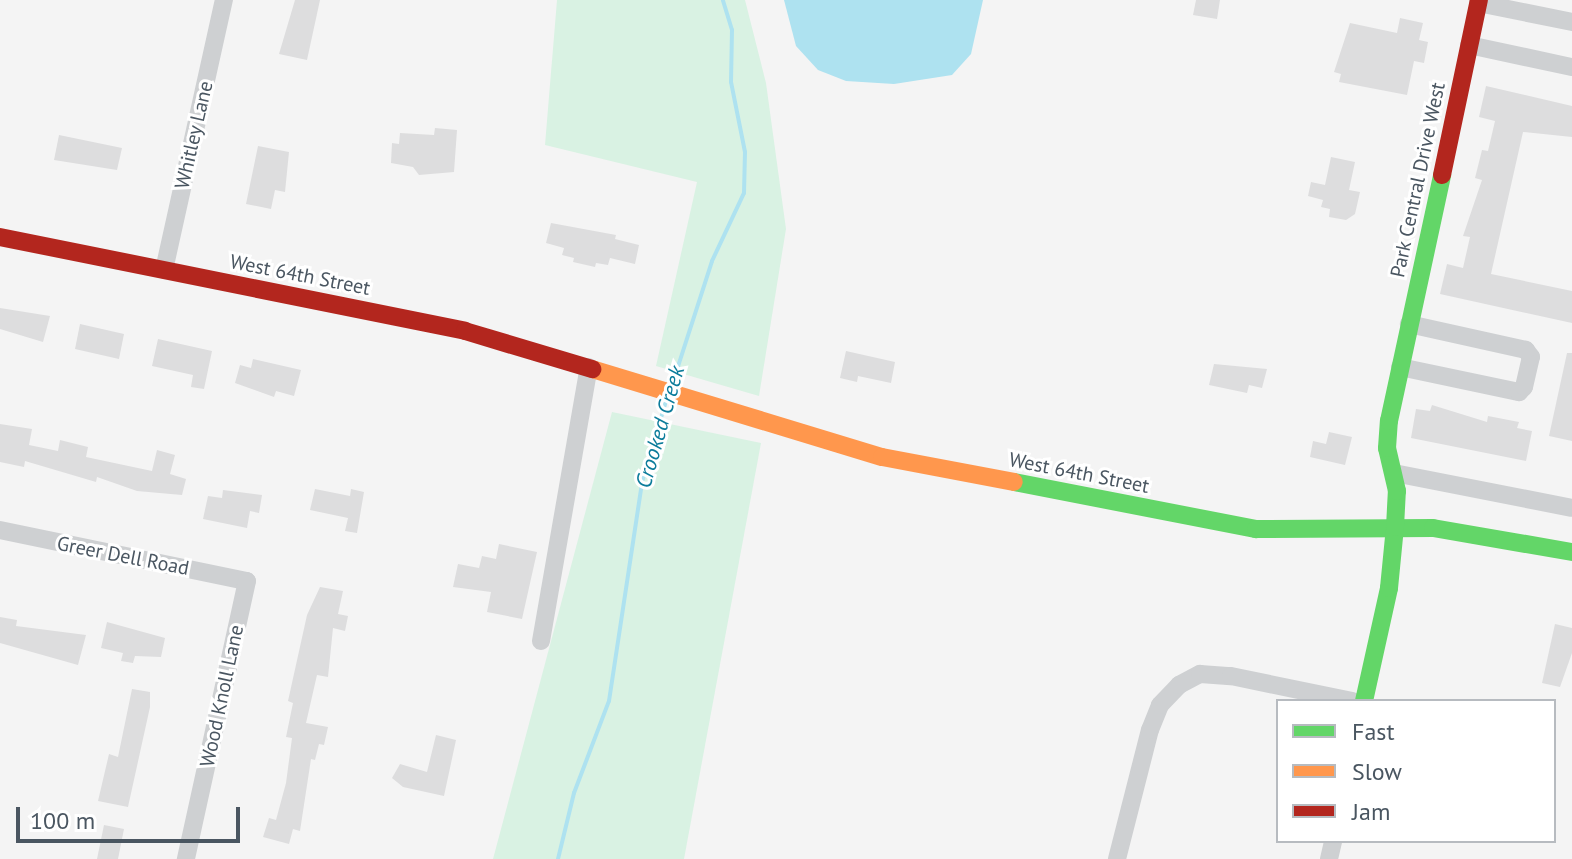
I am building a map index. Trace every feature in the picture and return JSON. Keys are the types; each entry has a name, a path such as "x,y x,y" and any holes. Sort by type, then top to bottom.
{"street":[{"name":"Whitley Lane","path":"164,270 224,0"},
{"name":"Park Central Drive West","path":"1364,699 1389,588 1395,527 1394,473 1387,432 1479,1 1572,22"},
{"path":"1469,45 1572,67"},
{"name":"West 64th Street","path":"0,237 465,331 882,457 1238,526 1395,527 1462,531 1572,552"},
{"path":"1400,367 1523,390 1531,357 1526,350 1409,324"},
{"path":"541,641 589,367"},
{"path":"1394,473 1572,508"},
{"name":"Greer Dell Road","path":"0,530 247,581"},
{"name":"Wood Knoll Lane","path":"186,859 247,581"},
{"path":"1117,859 1150,730 1160,705 1179,685 1200,674 1231,676 1342,699"}],"green space":[{"path":"557,0 745,0 766,83 786,229 759,396 656,366 697,182 545,145"},
{"path":"612,412 761,443 684,859 493,859"}],"water":[{"path":"784,0 983,0 971,54 952,75 894,84 846,81 818,70 796,46"}],"building":[{"path":"295,0 320,0 307,60 279,54"},
{"path":"1196,0 1220,0 1217,19 1193,15"},
{"path":"1400,18 1423,23 1419,40 1428,42 1424,63 1414,61 1407,95 1339,82 1341,74 1334,72 1350,23 1397,33"},
{"path":"1486,86 1572,106 1572,137 1523,132 1491,274 1572,291 1572,323 1440,294 1447,264 1463,268 1470,237 1463,236 1482,180 1475,178 1482,150 1488,151 1495,121 1479,117"},
{"path":"435,128 457,130 454,172 419,175 413,167 391,163 392,143 399,144 400,133 434,135"},
{"path":"59,135 122,148 117,170 54,160"},
{"path":"258,146 289,152 285,192 275,190 271,209 246,204"},
{"path":"1331,157 1355,162 1349,190 1360,192 1355,214 1346,220 1329,217 1330,209 1321,207 1323,200 1308,196 1311,182 1325,185"},
{"path":"551,223 616,235 615,239 639,245 635,264 610,258 608,265 596,263 595,267 573,262 574,258 562,255 564,248 546,243"},
{"path":"0,308 50,316 43,342 0,329"},
{"path":"80,324 124,334 119,359 75,349"},
{"path":"158,339 212,351 204,389 191,387 193,375 152,366"},
{"path":"846,351 895,362 891,383 858,376 857,382 840,378"},
{"path":"1567,353 1572,353 1572,441 1549,436"},
{"path":"253,359 301,370 294,396 276,391 274,397 235,383 240,365 251,368"},
{"path":"1214,364 1267,369 1262,388 1249,385 1247,393 1209,385"},
{"path":"1432,405 1487,422 1488,416 1519,422 1517,428 1532,431 1526,461 1411,438 1416,409 1430,411"},
{"path":"0,424 32,429 29,445 58,451 60,440 88,447 86,457 152,471 157,450 175,455 170,474 186,479 182,495 137,491 97,477 96,482 25,461 24,467 0,462"},
{"path":"1329,432 1352,437 1345,465 1310,457 1313,441 1326,444"},
{"path":"315,489 350,496 351,489 364,492 357,533 345,531 348,518 310,510"},
{"path":"223,490 262,495 259,513 250,511 247,528 203,519 208,496 222,498"},
{"path":"499,544 537,552 522,619 487,612 491,592 453,587 458,564 479,568 482,556 496,559"},
{"path":"320,587 343,591 338,614 348,616 345,631 333,628 328,677 317,675 306,723 328,727 324,745 319,744 315,760 311,759 300,831 293,829 289,844 263,837 269,818 276,820 286,783 292,738 286,737 293,703 288,701 307,615"},
{"path":"0,617 17,620 16,626 86,635 78,665 0,643"},
{"path":"107,622 165,638 161,657 135,656 133,663 121,661 123,653 101,648"},
{"path":"1555,624 1572,628 1572,653 1560,687 1542,683"},
{"path":"132,689 150,692 150,707 128,807 98,801 109,754 118,757"},
{"path":"436,735 456,740 444,796 403,787 392,778 400,764 427,772"},
{"path":"104,825 124,829 118,859 97,859"}],"waterway":[{"name":"Crooked Creek","path":"672,385 712,261 744,193 745,152 731,82 732,30 723,0"},
{"name":"Crooked Creek","path":"558,859 574,793 609,701 642,482 666,401"}],"traffic: fast":[{"path":"1364,699 1389,588 1395,527 1397,491 1387,448 1389,421 1442,175"},
{"path":"1014,482 1256,529 1433,528 1572,552"}],"traffic: slow":[{"path":"592,369 882,457 1014,482"}],"traffic: jam":[{"path":"1442,175 1479,0"},
{"path":"0,237 465,331 592,369"}]}
